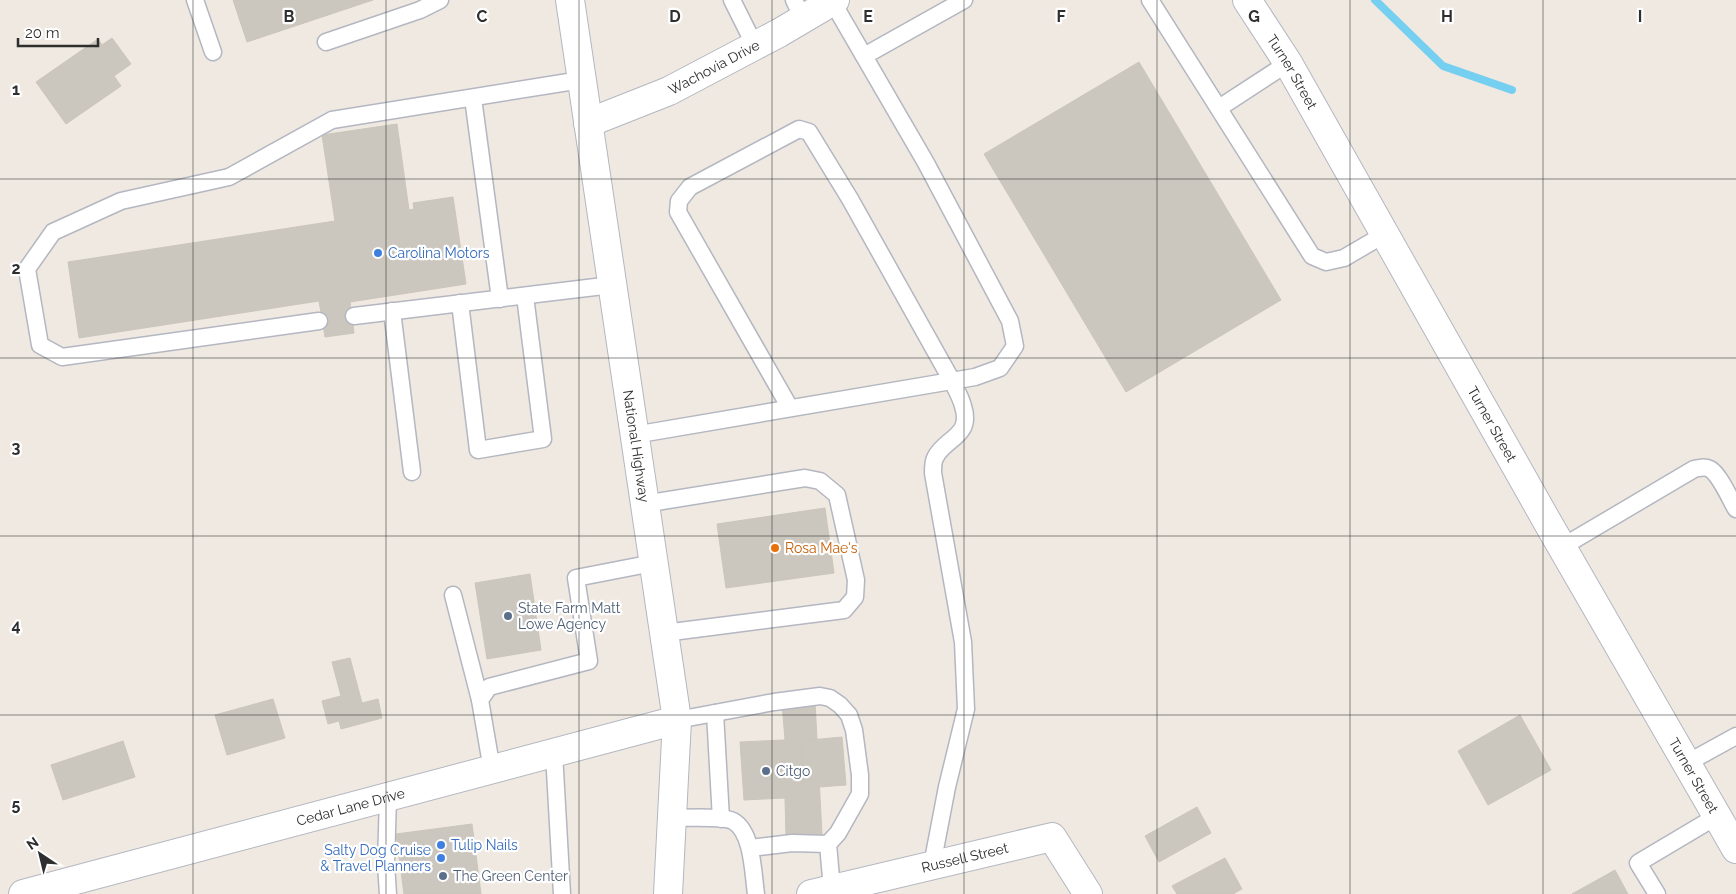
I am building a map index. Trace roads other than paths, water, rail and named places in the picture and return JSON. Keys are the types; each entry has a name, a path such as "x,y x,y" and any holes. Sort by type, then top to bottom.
{"street":[{"name":"National Highway","path":"570,0 677,720 670,818 668,894"},
{"name":"Turner Street","path":"1248,0 1288,63 1562,547 1736,849"},
{"name":"Wachovia Drive","path":"588,123 669,91 755,46 798,10 834,1"},
{"name":"Cedar Lane Drive","path":"23,894 677,720"},
{"name":"Russell Street","path":"822,892 1052,837 1088,894"}],"lane":[{"path":"196,0 213,52"},
{"path":"326,42 420,10 440,0"},
{"path":"732,0 755,46"},
{"path":"864,56 964,0"},
{"path":"1150,0 1312,256 1326,262 1344,258 1385,234"},
{"path":"634,435 975,377 1000,368 1015,346 1010,321 926,163 834,1"},
{"path":"1219,108 1288,63"},
{"path":"319,320 62,357 40,345 27,269 53,232 121,201 229,178 332,120 581,80"},
{"path":"473,98 500,299"},
{"path":"790,408 678,212 679,201 690,187 799,129 809,132 850,198 952,381 964,407 965,420 962,430 940,450 934,459 933,473 964,642 966,709 947,787 932,865"},
{"path":"354,316 612,286"},
{"path":"460,303 478,450 543,439 525,296"},
{"path":"392,312 412,472"},
{"path":"1562,547 1694,469 1703,467 1710,469 1717,476 1736,509"},
{"path":"644,504 805,478 820,481 837,495 856,580 855,597 844,610 664,633"},
{"path":"480,700 489,687 589,661 576,578 653,563"},
{"path":"453,595 480,700 492,770"},
{"path":"677,720 774,702 820,696 830,698 840,705 849,716 854,730 860,775 860,794 838,833 828,844 822,892"},
{"path":"715,713 721,819"},
{"path":"1687,763 1736,736"},
{"path":"554,753 562,894"},
{"path":"388,797 386,864 388,894"},
{"path":"1657,894 1638,863 1717,816"},
{"path":"670,818 732,820 742,828 750,848 756,894"},
{"path":"750,848 792,843 828,844"}],"waterway":[{"path":"1375,0 1443,66 1512,90"}],"place":[{"name":"Carolina Motors","path":"378,253"},
{"name":"Rosa Mae's","path":"775,548"},
{"name":"State Farm Matt Lowe Agency","path":"508,616"},
{"name":"Citgo","path":"766,771"},
{"name":"Tulip Nails","path":"441,845"},
{"name":"Salty Dog Cruise & Travel Planners","path":"441,858"},
{"name":"The Green Center","path":"443,876"}]}
